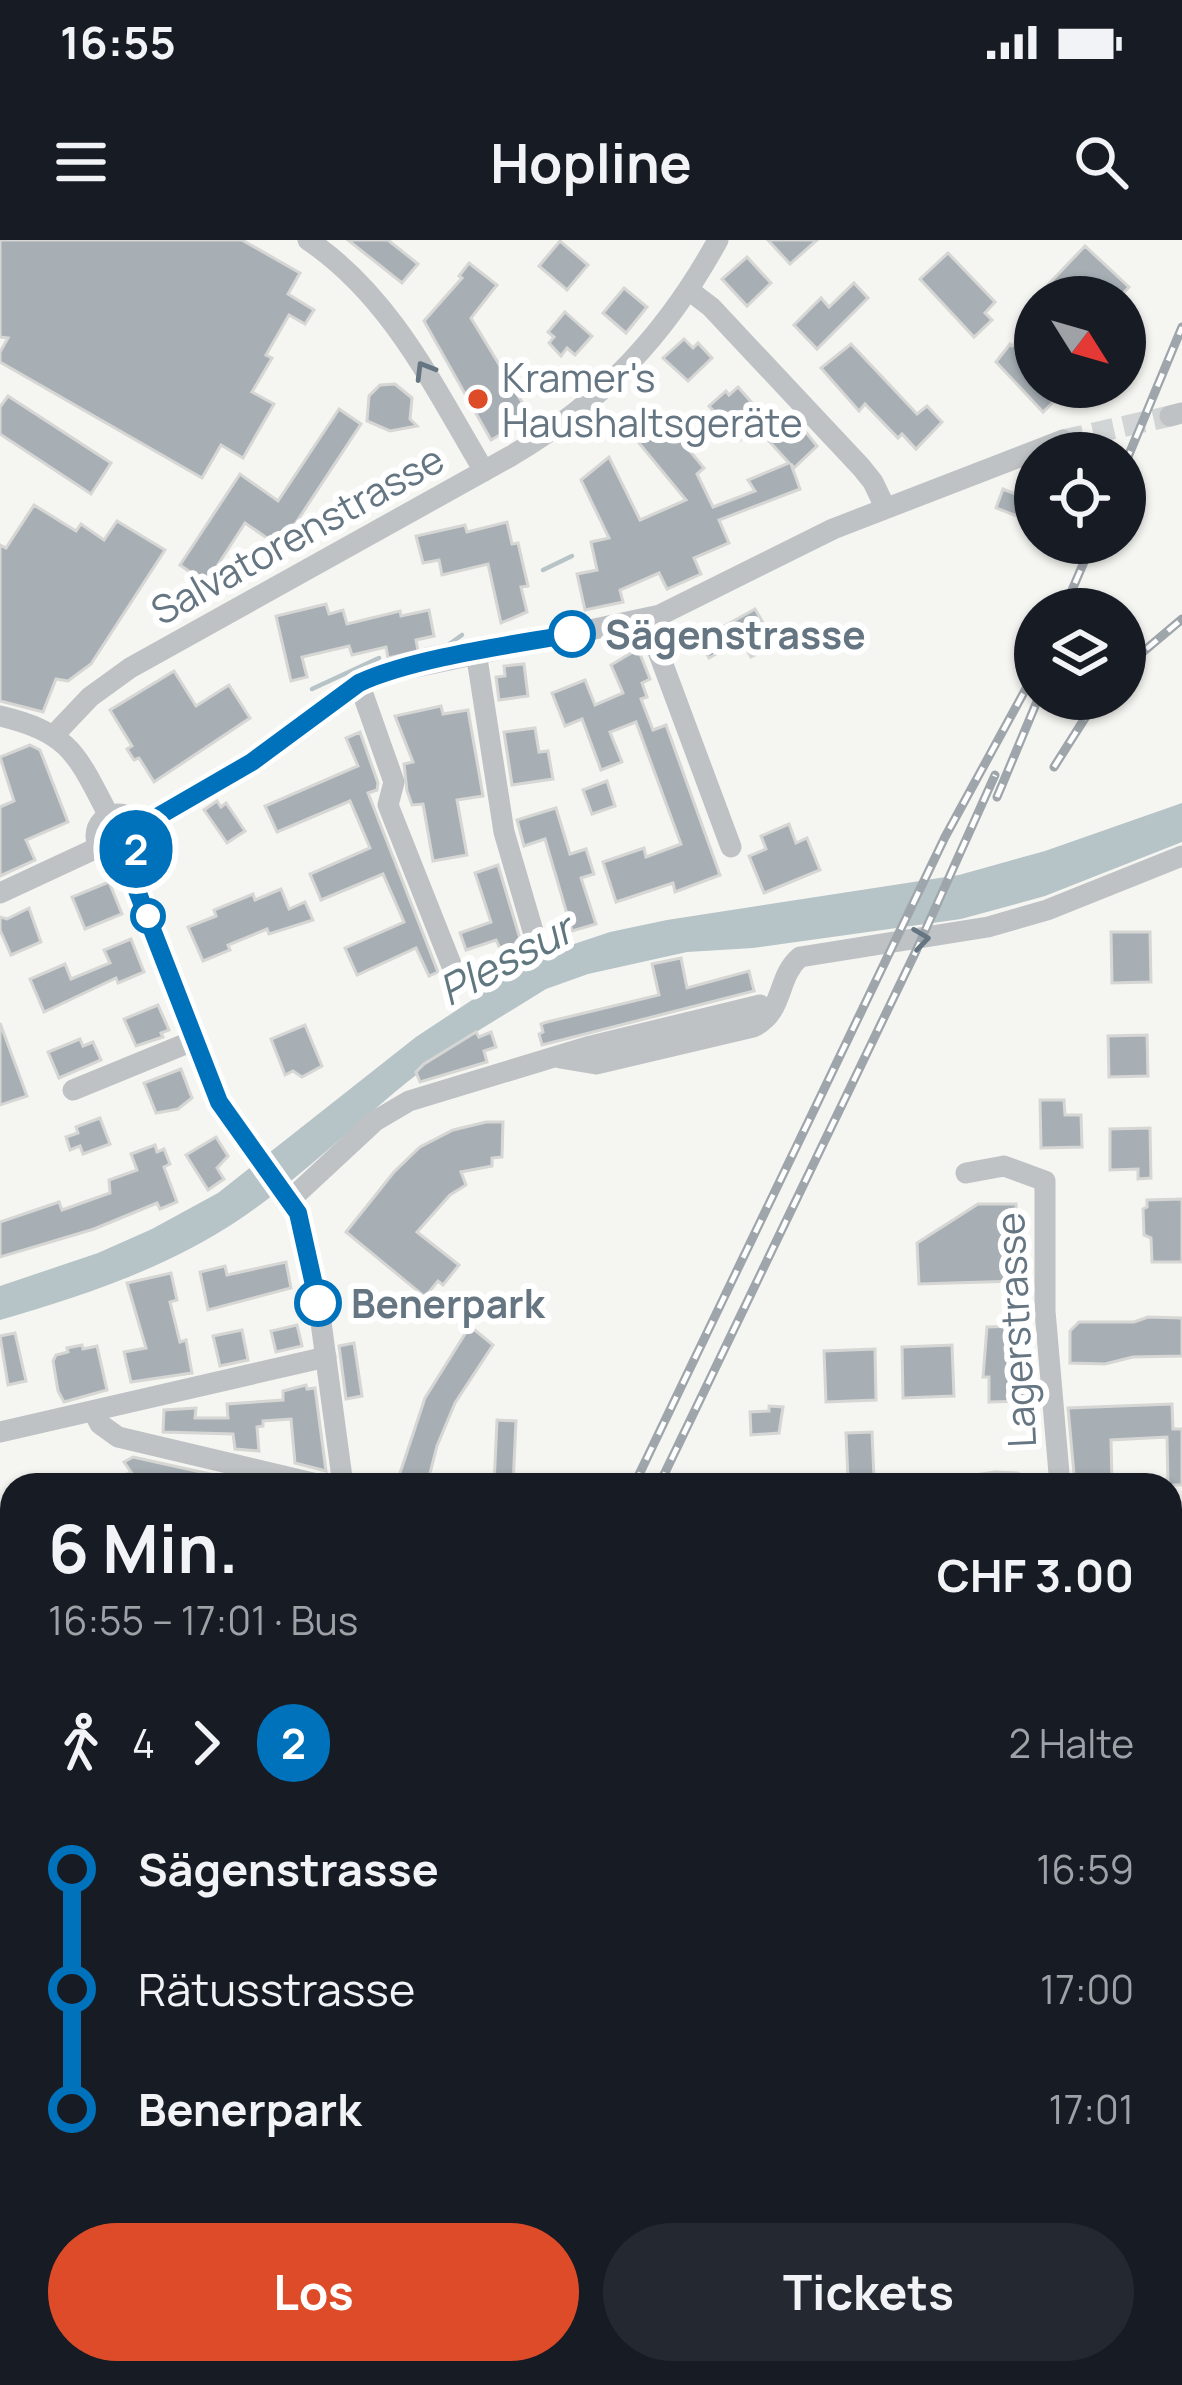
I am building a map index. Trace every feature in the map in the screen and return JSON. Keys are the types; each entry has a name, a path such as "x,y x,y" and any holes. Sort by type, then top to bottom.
{"street":[{"path":"308,240 350,272 392,320 484,471"},
{"name":"Salvatorenstrasse","path":"54,734 90,697 130,668 557,428 649,346 690,291 718,240"},
{"path":"690,291 711,307 861,467 885,507"},
{"path":"138,828 252,762 374,676 674,610 885,507 1014,458"},
{"path":"646,619 731,847"},
{"path":"476,652 504,832 535,938"},
{"path":"359,683 394,782 388,805 453,969"},
{"path":"0,716 54,734 76,757 109,816"},
{"path":"109,816 126,816 138,828 137,845 124,857 110,857 99,847 97,830 109,816"},
{"path":"0,893 99,847"},
{"path":"560,1058 596,1064 752,1027 772,1013 789,968 800,957 988,927 1047,910 1182,856"},
{"path":"124,857 219,1102 299,1217 310,1260 341,1473"},
{"path":"287,1197 375,1121 425,1095 587,1047 760,1005"},
{"path":"73,1090 195,1040"},
{"name":"Lagerstrasse","path":"966,1173 1004,1166 1045,1181 1045,1311 1059,1473"},
{"path":"0,1432 326,1357"},
{"path":"93,1411 100,1424 118,1437 270,1473"}],"shaded area":[{"path":"1182,803 1182,842 1045,896 961,919 753,948 687,952 588,974 546,989 429,1061 286,1185 210,1238 122,1280 0,1320 0,1286 98,1253 218,1193 416,1037 553,951 667,920 959,875"}],"building":[{"path":"0,240 242,240 300,273 288,294 314,310 305,324 289,315 266,355 272,358 252,392 274,404 243,458 221,445 202,478 0,362 8,338 0,337"},
{"path":"348,240 388,240 418,264 402,283"},
{"path":"768,240 817,240 790,264"},
{"path":"560,241 588,265 567,290 539,266"},
{"path":"1085,246 1117,276 1056,276"},
{"path":"948,253 995,302 985,313 992,320 974,337 920,279"},
{"path":"747,257 771,283 747,306 722,279"},
{"path":"469,263 497,285 471,318 531,417 491,440 424,321 462,278"},
{"path":"854,283 868,298 817,349 794,325 821,298 829,307"},
{"path":"624,288 647,307 626,333 603,313"},
{"path":"565,312 592,336 575,355 567,348 561,356 549,343 554,337 548,332"},
{"path":"684,339 693,348 698,343 712,358 688,381 663,358"},
{"path":"851,344 917,414 927,406 942,422 916,449 902,434 898,438 865,404 859,411 821,368"},
{"path":"1014,344 1014,381 996,362"},
{"path":"395,384 412,398 410,419 417,426 390,431 367,421 369,396 380,385"},
{"path":"738,387 754,405 748,410 760,422 740,440 709,406"},
{"path":"8,396 111,463 91,494 0,434 0,407"},
{"path":"339,409 361,424 280,547 245,523 206,583 180,565 240,474 278,501"},
{"path":"660,415 704,468 697,474 713,507 755,491 748,480 789,463 769,441 791,420 817,446 794,468 791,464 800,489 719,520 729,543 694,558 701,574 667,589 659,573 620,590 623,602 585,610 577,574 597,570 591,542 609,538 581,480 609,457 640,520 686,500 634,437"},
{"path":"1003,489 1014,493 1014,515 996,508"},
{"path":"34,505 76,531 81,524 104,540 117,521 165,550 91,664 68,681 56,679 43,712 0,701 0,545 6,548"},
{"path":"507,522 512,544 518,543 528,586 521,587 527,612 501,623 488,564 442,575 439,560 423,563 416,536 465,525 467,532"},
{"path":"326,604 329,614 343,610 347,624 400,611 401,616 429,610 434,636 416,640 418,651 388,658 386,647 352,655 349,646 302,657 307,677 291,681 276,616"},
{"path":"755,609 765,626 758,630 768,648 751,657 741,640 709,658 699,640"},
{"path":"638,649 650,679 642,683 647,697 641,699 653,730 666,725 720,875 675,892 673,883 616,902 603,862 644,848 646,857 681,844 636,722 610,732 622,762 601,770 582,719 565,726 552,693 585,680 595,705 623,693 611,665"},
{"path":"524,664 528,696 499,700 496,677 505,676 504,666"},
{"path":"174,671 196,706 229,685 250,718 154,782 127,749 132,746 110,710"},
{"path":"441,706 443,714 468,710 483,796 457,800 467,855 433,861 423,804 412,805 407,791 404,764 413,762 395,716"},
{"path":"535,728 539,752 548,751 553,779 512,785 504,732"},
{"path":"360,732 378,783 377,790 368,793 438,972 429,976 416,948 357,975 345,948 404,922 383,874 321,900 310,874 370,848 350,801 277,832 265,806 358,766 346,738"},
{"path":"30,745 40,750 68,822 26,840 35,860 0,876 0,807 14,801 0,757"},
{"path":"607,781 615,806 592,814 583,790"},
{"path":"217,801 221,807 226,803 245,831 227,843 204,810"},
{"path":"556,808 570,854 586,849 594,874 581,878 596,924 572,931 545,839 524,846 517,820"},
{"path":"789,824 796,843 807,838 820,870 764,893 749,856 766,849 761,836"},
{"path":"498,865 521,942 531,955 507,963 496,940 466,950 460,933 491,922 475,873"},
{"path":"109,882 122,914 85,929 72,897"},
{"path":"281,889 289,909 305,902 313,920 269,934 267,929 203,961 188,927 253,894 255,900"},
{"path":"29,908 41,942 11,955 0,930 0,917 7,919"},
{"path":"1111,932 1150,932 1151,982 1112,983"},
{"path":"131,939 144,972 118,983 116,978 44,1012 30,979 65,964 71,979 110,963 104,950"},
{"path":"681,958 687,988 749,971 754,991 542,1045 541,1024 659,995 652,964"},
{"path":"158,1005 169,1030 161,1033 163,1037 136,1046 124,1019"},
{"path":"0,1023 27,1096 0,1105"},
{"path":"305,1025 322,1066 302,1077 293,1071 285,1075 271,1039"},
{"path":"476,1032 479,1037 491,1032 496,1047 484,1051 487,1062 420,1082 416,1072 424,1064"},
{"path":"1147,1035 1148,1076 1109,1077 1108,1036"},
{"path":"80,1039 83,1046 93,1042 101,1060 59,1078 48,1052"},
{"path":"181,1069 192,1098 178,1109 156,1113 144,1083"},
{"path":"1040,1100 1064,1100 1065,1115 1081,1115 1082,1147 1041,1148"},
{"path":"100,1118 110,1144 83,1154 80,1146 70,1150 66,1137 78,1133 76,1127"},
{"path":"503,1122 502,1157 492,1158 492,1166 461,1172 466,1185 450,1195 417,1232 459,1265 425,1297 346,1232 420,1147 453,1130"},
{"path":"1150,1128 1151,1178 1138,1179 1138,1169 1110,1170 1110,1129"},
{"path":"216,1137 228,1156 217,1168 224,1179 208,1190 186,1155"},
{"path":"155,1145 157,1152 164,1149 170,1164 164,1167 177,1202 160,1209 157,1203 94,1229 0,1257 0,1222 59,1202 62,1210 110,1193 109,1180 137,1170 131,1154"},
{"path":"1182,1199 1182,1262 1152,1262 1151,1238 1144,1235 1147,1200"},
{"path":"978,1204 1016,1204 1020,1281 919,1284 917,1243"},
{"path":"286,1262 291,1288 208,1310 200,1272 225,1266 227,1275"},
{"path":"171,1273 177,1300 170,1302 180,1342 186,1340 192,1373 131,1382 124,1352 146,1348 127,1283"},
{"path":"1148,1317 1182,1318 1182,1356 1070,1363 1070,1331 1079,1322 1134,1322"},
{"path":"297,1325 302,1346 276,1352 271,1331"},
{"path":"470,1326 493,1345 455,1403 430,1473 400,1473 425,1398"},
{"path":"1022,1326 1030,1376 1024,1376 1025,1401 989,1402 989,1377 983,1377 987,1327"},
{"path":"242,1330 248,1360 220,1366 213,1336"},
{"path":"15,1333 26,1381 8,1385 0,1336"},
{"path":"354,1343 362,1396 346,1399 339,1346"},
{"path":"82,1345 83,1349 97,1346 107,1390 64,1402 53,1361 56,1355 68,1352 67,1348"},
{"path":"952,1345 954,1396 903,1398 902,1347"},
{"path":"875,1349 876,1400 826,1402 824,1351"},
{"path":"306,1385 315,1388 326,1471 295,1463 291,1419 263,1421 257,1427 259,1451 235,1449 233,1434 163,1432 164,1410 196,1408 195,1418 228,1418 227,1404 283,1400 283,1391"},
{"path":"1172,1404 1173,1429 1182,1429 1182,1473 1168,1473 1167,1437 1111,1440 1112,1473 1074,1473 1068,1408"},
{"path":"769,1406 783,1407 779,1433 751,1435 750,1412 769,1411"},
{"path":"497,1420 516,1421 514,1473 495,1473"},
{"path":"872,1432 874,1473 848,1473 846,1433"},
{"path":"133,1457 205,1473 129,1473 124,1462"}],"waterway":[{"path":"543,570 572,556"},
{"path":"425,650 448,645 462,635"},
{"path":"312,689 379,658"}],"tunnel":[{"path":"1099,432 1170,416"}],"railway":[{"path":"1138,432 1182,327"},
{"path":"1073,588 1083,564"},
{"path":"1146,649 1182,619"},
{"path":"640,1473 945,837 1014,710"},
{"path":"997,797 1029,720"},
{"path":"1054,767 1084,720"},
{"path":"665,1473 916,951 995,775"}],"bus line":[{"name":"2","path":"318,1303 298,1213 219,1102 124,857 137,845 138,828 274,748 359,683 469,654 572,634"}],"place":[{"name":"Kramer's Haushaltsgeräte","path":"478,399"},
{"name":"Sägenstrasse","path":"572,634"},
{"name":"Benerpark","path":"318,1303"}],"water label":[{"name":"Plessur","path":"505,959"}]}
